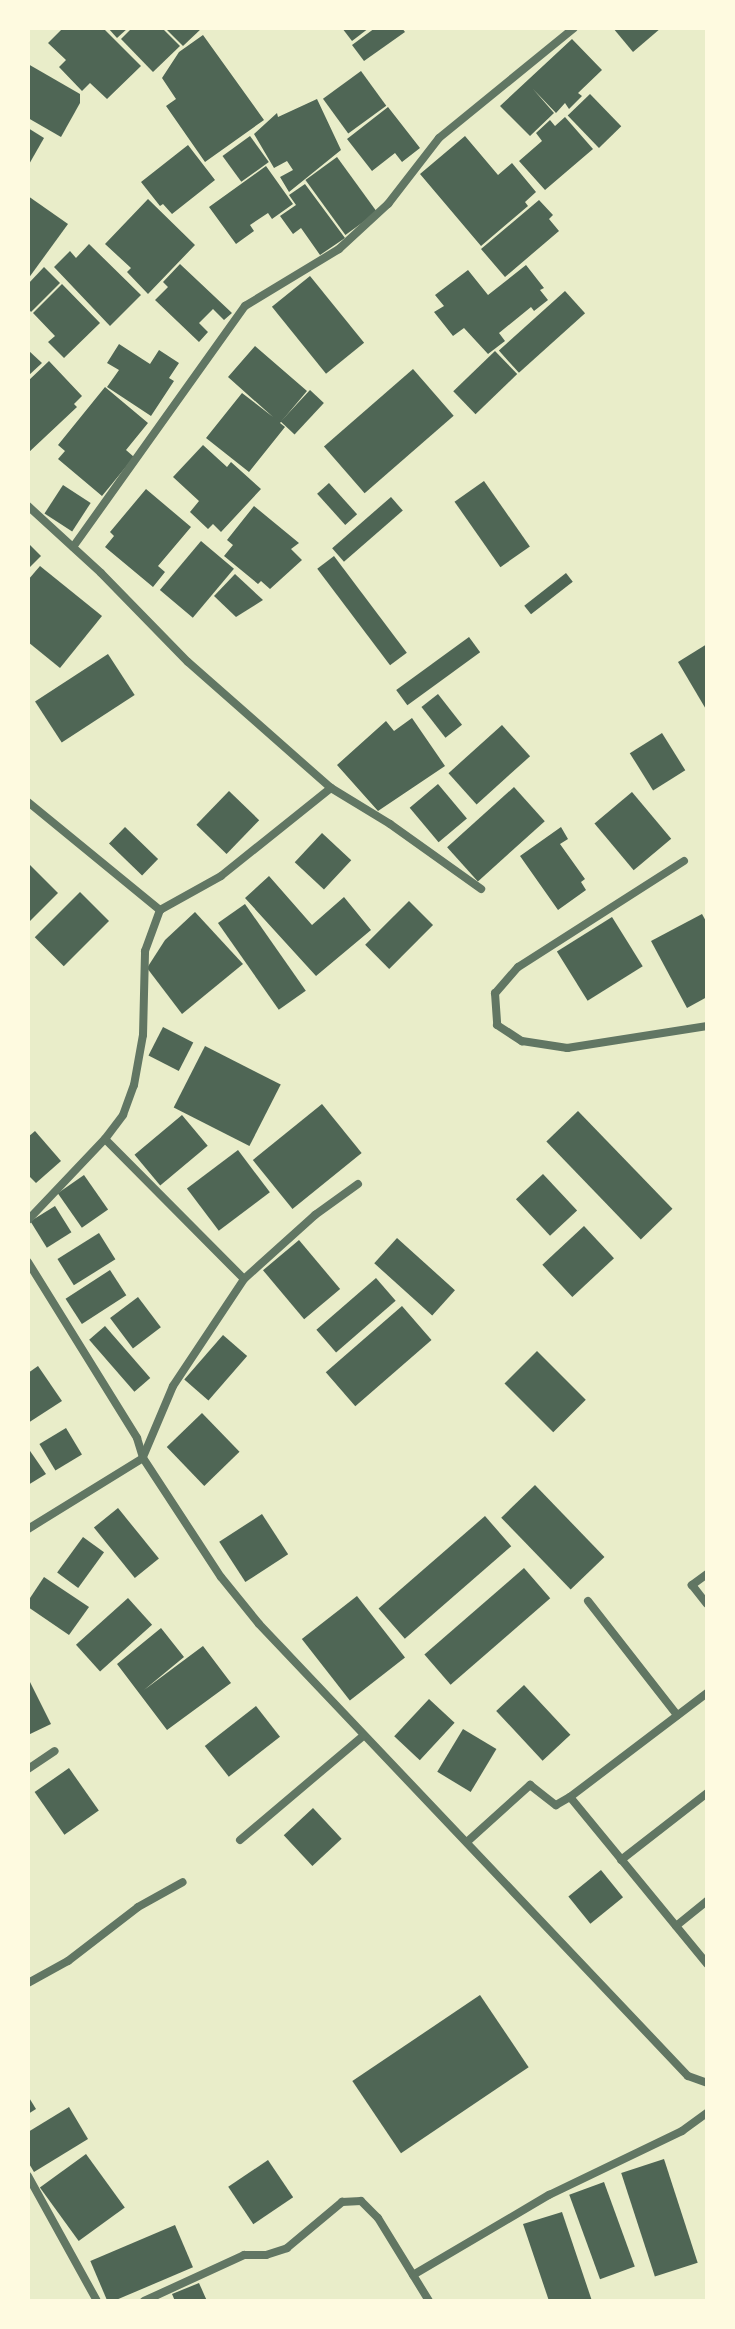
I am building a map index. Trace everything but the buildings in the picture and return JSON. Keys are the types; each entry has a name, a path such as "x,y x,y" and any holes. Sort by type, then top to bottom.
{"street":[{"path":"73,547 245,306 339,249 388,204 439,138 574,28"},
{"path":"28,506 188,662 331,788 390,824 481,889"},
{"path":"28,1220 105,1139 123,1115 134,1085 143,1035 145,951 160,910 221,876 331,788"},
{"path":"28,802 160,910"},
{"path":"684,861 518,967 495,993 497,1025 522,1041 567,1048 707,1026"},
{"path":"105,1139 244,1279"},
{"path":"28,1529 143,1458 173,1386 244,1279 315,1215 358,1184"},
{"path":"28,1262 137,1438 143,1458 221,1577 363,1736 468,1841 688,2076 707,2083"},
{"path":"707,1574 692,1585 707,1604"},
{"path":"588,1601 677,1715"},
{"path":"468,1841 530,1785 556,1805 570,1797 707,1693"},
{"path":"240,1840 322,1767 363,1736"},
{"path":"28,1769 55,1751"},
{"path":"621,1860 707,1793"},
{"path":"570,1797 707,1964"},
{"path":"28,1983 68,1961 138,1907 183,1882"},
{"path":"676,1926 707,1901"},
{"path":"413,2275 549,2195 682,2131 707,2113"},
{"path":"28,2176 97,2301"},
{"path":"144,2301 244,2255 266,2255 287,2248 342,2202 361,2201 378,2218 429,2301"}]}
